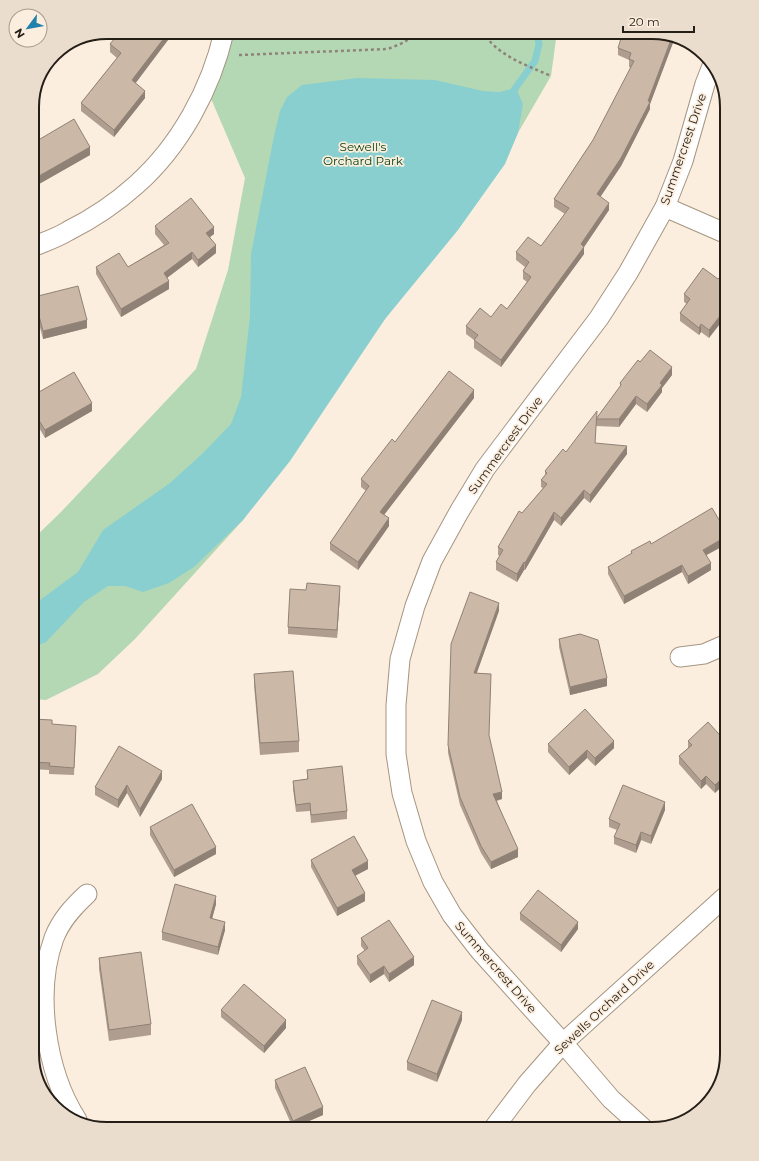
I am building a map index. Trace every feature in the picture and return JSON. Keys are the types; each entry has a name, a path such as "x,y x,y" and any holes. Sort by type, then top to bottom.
{"street":[{"path":"39,244 68,232 102,211 136,185 164,155 189,120 206,87 219,55 222,39"},
{"name":"Summercrest Drive","path":"636,1122 611,1099 480,951 452,915 433,882 416,841 402,793 396,754 396,705 400,659 415,606 432,561 485,469 599,318 628,273 665,207 682,161 710,72"},
{"path":"665,207 720,231"},
{"path":"680,657 704,654 720,647"},
{"path":"73,1113 56,1075 47,1037 44,1000 47,961 55,937 68,914 86,894"},
{"name":"Sewells Orchard Drive","path":"498,1122 527,1084 563,1043 720,901"}],"path":[{"path":"219,55 288,54 388,49 405,42 408,39"},
{"path":"487,39 504,54 516,61 551,76"}],"green space":[{"name":"Sewell's Orchard Park","path":"222,39 556,39 551,76 479,200 385,319 243,520 135,639 98,674 46,700 39,700 39,533 61,512 196,369 228,270 245,178 206,87"}],"water":[{"path":"357,78 435,80 483,91 499,92 516,88 523,104 518,133 505,164 458,230 385,319 290,461 243,520 194,567 169,583 143,592 125,586 108,586 84,602 46,642 39,645 39,601 78,572 103,530 170,483 202,454 231,424 241,397 250,316 251,254 274,136 280,111 287,97 302,85"}],"building":[{"path":"114,39 163,39 132,80 145,91 114,130 81,103 121,53 110,44"},
{"path":"621,39 656,39 670,42 648,101 650,102 621,158 597,194 609,203 581,244 584,247 501,360 474,340 478,335 466,326 480,308 491,317 501,304 507,309 531,277 523,271 529,262 516,252 528,237 541,246 569,208 554,199 593,140 634,61 629,59 631,53 618,48"},
{"path":"74,119 90,147 39,176 39,140"},
{"path":"191,198 214,227 206,233 216,245 198,260 192,252 164,273 169,281 121,309 96,267 119,253 128,267 169,243 155,226"},
{"path":"703,268 718,279 720,277 720,316 709,330 701,324 699,328 680,313 690,299 684,294"},
{"path":"78,286 87,320 43,331 39,316 39,296"},
{"path":"650,350 672,367 660,383 662,385 647,404 636,396 619,419 596,419 621,385 620,383 638,360 640,362"},
{"path":"449,371 474,390 380,512 389,518 358,562 330,543 369,486 361,479 392,439 395,442"},
{"path":"74,372 92,403 45,430 39,421 39,392"},
{"path":"597,411 595,443 627,446 590,495 584,490 561,518 554,512 525,563 524,562 517,574 496,562 503,550 498,547 519,511 522,513 547,484 541,480 547,473 545,471 563,449 566,452"},
{"path":"712,508 720,521 720,540 703,550 711,563 688,576 682,565 624,596 608,567 632,553 631,551 650,541 651,544"},
{"path":"307,583 340,586 337,630 288,627 290,589 306,590"},
{"path":"470,592 499,603 474,673 491,674 489,735 502,792 493,794 518,849 491,862 481,846 460,797 448,745 451,644"},
{"path":"580,634 598,640 607,678 570,687 559,639"},
{"path":"293,671 299,741 260,743 254,674"},
{"path":"585,709 614,741 595,758 587,750 569,767 548,744"},
{"path":"39,719 52,720 52,724 76,726 74,768 49,766 50,763 39,762"},
{"path":"708,722 720,735 720,780 715,785 706,776 701,781 679,756 692,745 688,741"},
{"path":"119,746 162,771 140,809 127,785 118,800 95,787"},
{"path":"342,766 347,811 311,815 310,803 296,805 293,781 308,779 307,770"},
{"path":"623,785 665,802 651,836 641,832 636,845 614,837 620,824 609,819"},
{"path":"192,804 216,847 174,870 150,827"},
{"path":"354,836 368,861 352,870 365,893 337,908 311,860"},
{"path":"175,884 216,896 210,918 225,922 218,947 162,932"},
{"path":"538,890 578,922 561,945 520,913"},
{"path":"389,920 414,957 389,974 384,966 370,975 357,956 368,948 361,938"},
{"path":"141,952 151,1024 109,1030 99,958"},
{"path":"244,984 286,1020 264,1046 221,1010"},
{"path":"432,1000 462,1012 437,1074 407,1062"},
{"path":"305,1067 323,1107 293,1121 275,1080"}],"waterway":[{"path":"511,94 535,61 539,44 538,39"}]}
